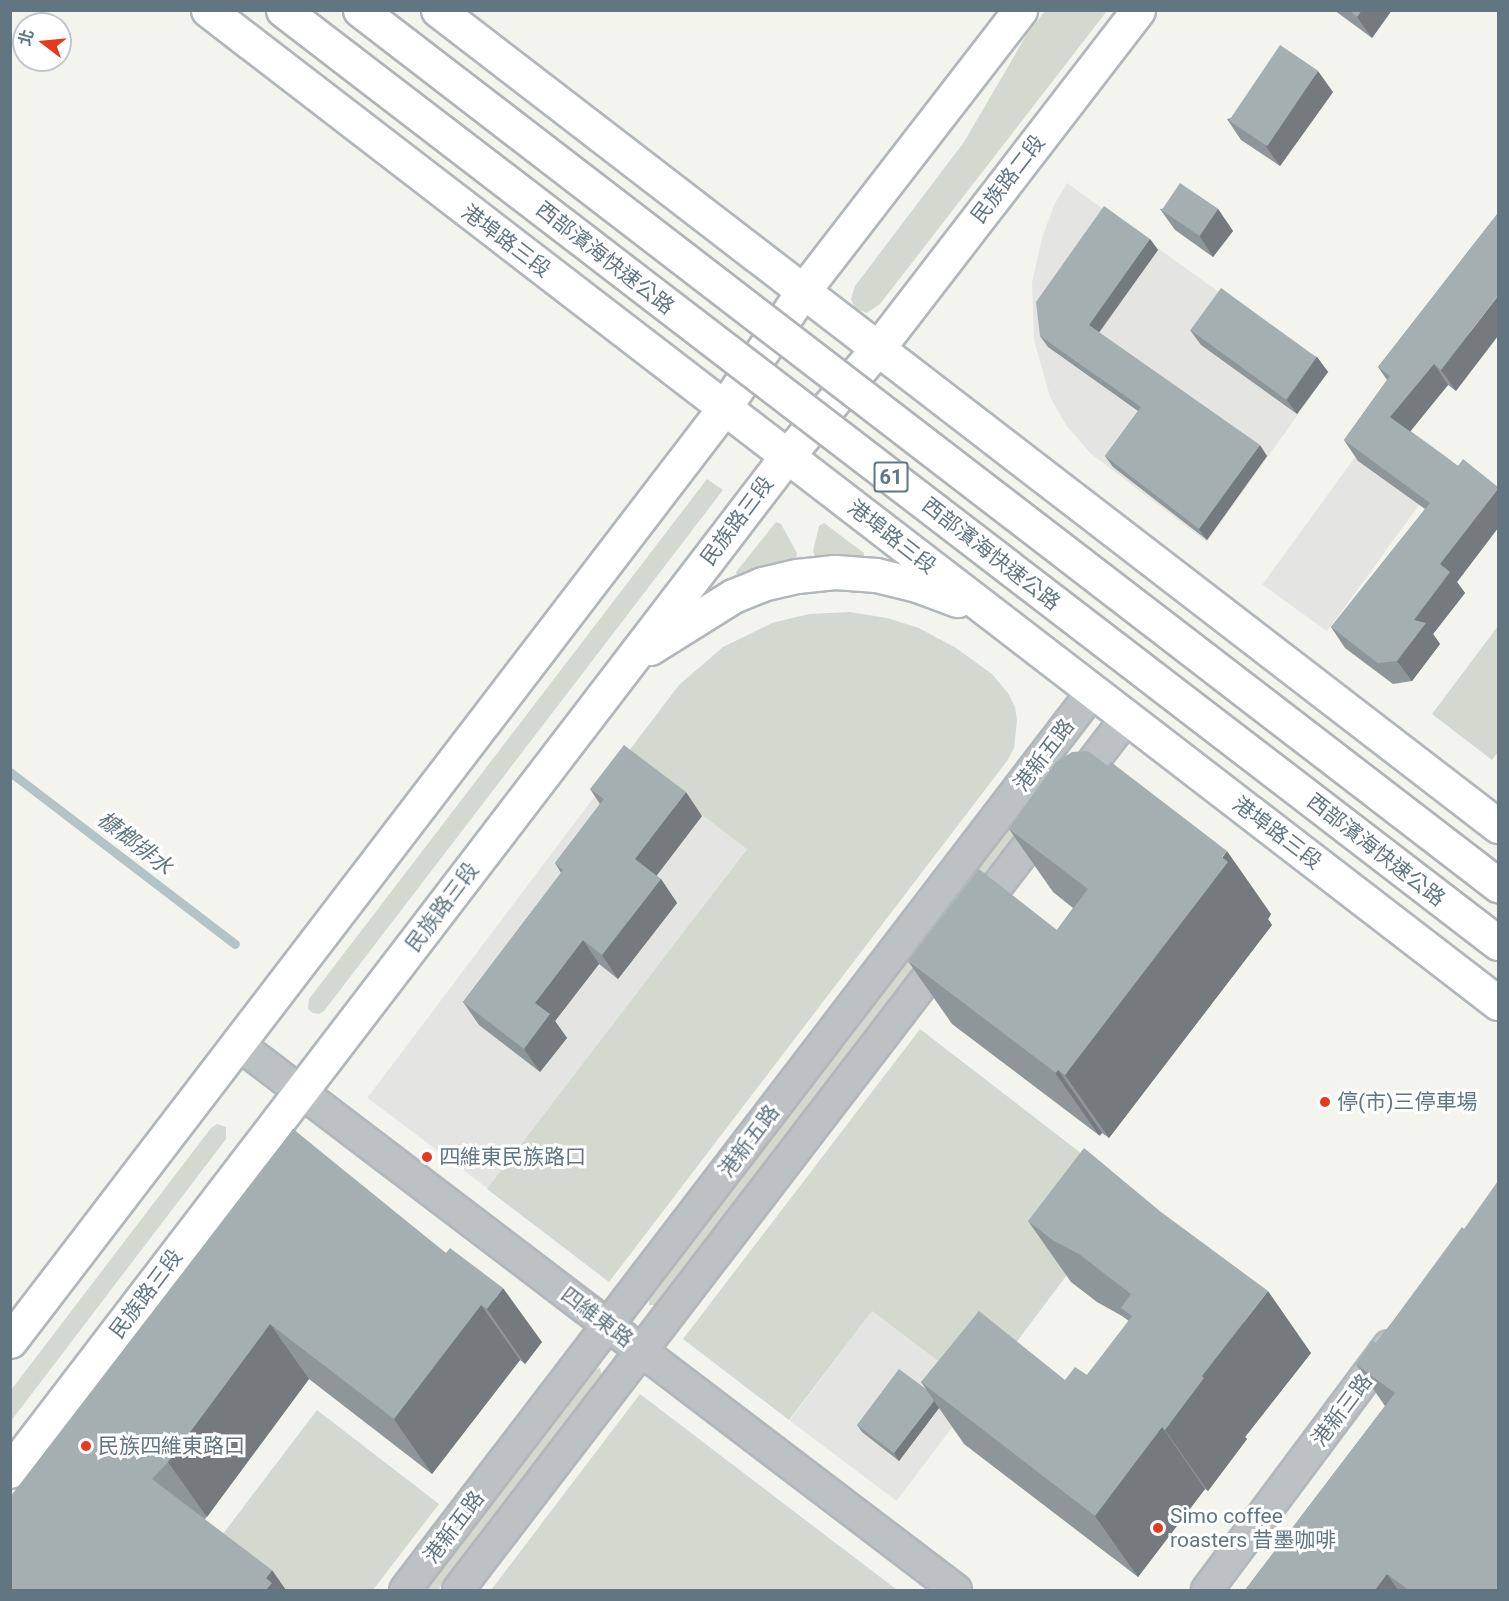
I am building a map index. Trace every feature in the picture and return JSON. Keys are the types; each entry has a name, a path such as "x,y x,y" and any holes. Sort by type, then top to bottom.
{"main road":[{"name":"港埠路三段","path":"208,10 1498,1003"},
{"name":"港埠路三段","path":"218,10 285,71"},
{"name":"西部濱海快速公路","path":"283,10 1498,943"},
{"name":"61","path":"360,10 1498,885"},
{"path":"438,10 1498,826"},
{"path":"10,1341 724,408 803,291 1020,10"},
{"name":"民族路二段","path":"878,348 1138,10"},
{"name":"民族路三段","path":"10,1471 787,456 878,348"},
{"path":"629,662 730,597 766,583 807,574 849,572 890,578 990,612"}],"street":[{"name":"港新五路","path":"405,1590 1093,692"},
{"name":"港新五路","path":"458,1590 1127,717"},
{"name":"四維東路","path":"238,1044 642,1351 946,1588"},
{"name":"港新三路","path":"1206,1590 1406,1324"}],"shaded area":[{"path":"1045,11 1107,11 880,304 867,313 855,308 851,299 855,286 964,142 1027,34"},
{"path":"1067,183 1329,371 1207,542 1090,453 1066,425 1050,397 1034,340 1032,283 1042,238 1054,205"},
{"path":"1387,413 1452,460 1327,632 1262,585"},
{"path":"707,479 723,490 324,1011 319,1014 313,1013 308,1009 309,999"},
{"path":"776,522 781,524 797,553 796,559 737,575 736,572"},
{"path":"824,523 864,553 864,556 815,556 813,551 819,526"},
{"path":"850,612 887,618 919,628 956,648 992,674 1008,693 1015,707 1017,721 1014,748 1007,761 609,1282 487,1189 747,849 625,756 679,685 723,647 772,623 809,614"},
{"path":"1498,626 1498,752 1492,760 1432,714"},
{"path":"625,756 747,848 490,1190 367,1098"},
{"path":"1053,771 1060,777 656,1305 649,1305 649,1299"},
{"path":"920,1029 1130,1191 979,1392 872,1311 789,1420 683,1339"},
{"path":"217,1124 226,1127 226,1139 11,1421 11,1390 211,1128"},
{"path":"872,1311 979,1392 897,1501 790,1420"},
{"path":"600,1368 602,1376 438,1590 426,1590 595,1370"},
{"path":"640,1394 821,1532 896,1589 491,1590"},
{"path":"317,1410 439,1504 373,1590 278,1590 216,1543"}],"building":[{"path":"1349,10 1362,10 1357,17"},
{"path":"1280,45 1318,71 1267,146 1229,120"},
{"path":"1180,183 1218,209 1200,236 1162,210"},
{"path":"1104,206 1150,239 1089,325 1260,445 1199,529 1105,456 1141,407 1040,336 1036,302"},
{"path":"1498,213 1498,296 1441,370 1434,364 1390,417 1458,466 1463,459 1498,489 1440,564 1450,572 1414,620 1426,623 1397,661 1378,663 1331,627 1430,503 1344,440 1390,376 1378,367"},
{"path":"1221,288 1316,357 1286,399 1190,330"},
{"path":"624,745 686,792 635,859 661,879 602,955 583,940 535,1003 550,1014 524,1049 463,1002 563,870 555,863 604,799 590,789"},
{"path":"1088,751 1108,766 1111,762 1227,851 1222,857 1228,862 1065,1075 1058,1070 1056,1073 908,961 979,869 1057,930 1088,889 1009,829 1056,762 1072,752"},
{"path":"293,1129 446,1253 450,1248 503,1288 487,1309 481,1305 394,1419 270,1324 168,1462 152,1479 272,1570 266,1578 272,1583 266,1590 10,1590 10,1497"},
{"path":"1084,1148 1161,1212 1268,1291 1202,1376 1204,1378 1165,1430 1162,1427 1095,1516 921,1382 979,1311 1065,1380 1075,1367 1087,1375 1132,1316 1121,1308 1131,1294 1079,1254 1054,1241 1028,1221"},
{"path":"1498,1181 1498,1590 1409,1590 1387,1574 1375,1590 1245,1590 1395,1393 1356,1364 1372,1341 1376,1343 1384,1333"},
{"path":"899,1369 926,1389 934,1401 894,1453 857,1425"}],"waterway":[{"name":"槺榔排水","path":"10,772 235,944"}],"place":[{"name":"停(市)三停車場","path":"1325,1102"},
{"name":"四維東民族路口","path":"427,1157"},
{"name":"民族四維東路口","path":"86,1446"},
{"name":"Simo coffee roasters 昔墨咖啡","path":"1158,1528"}]}
